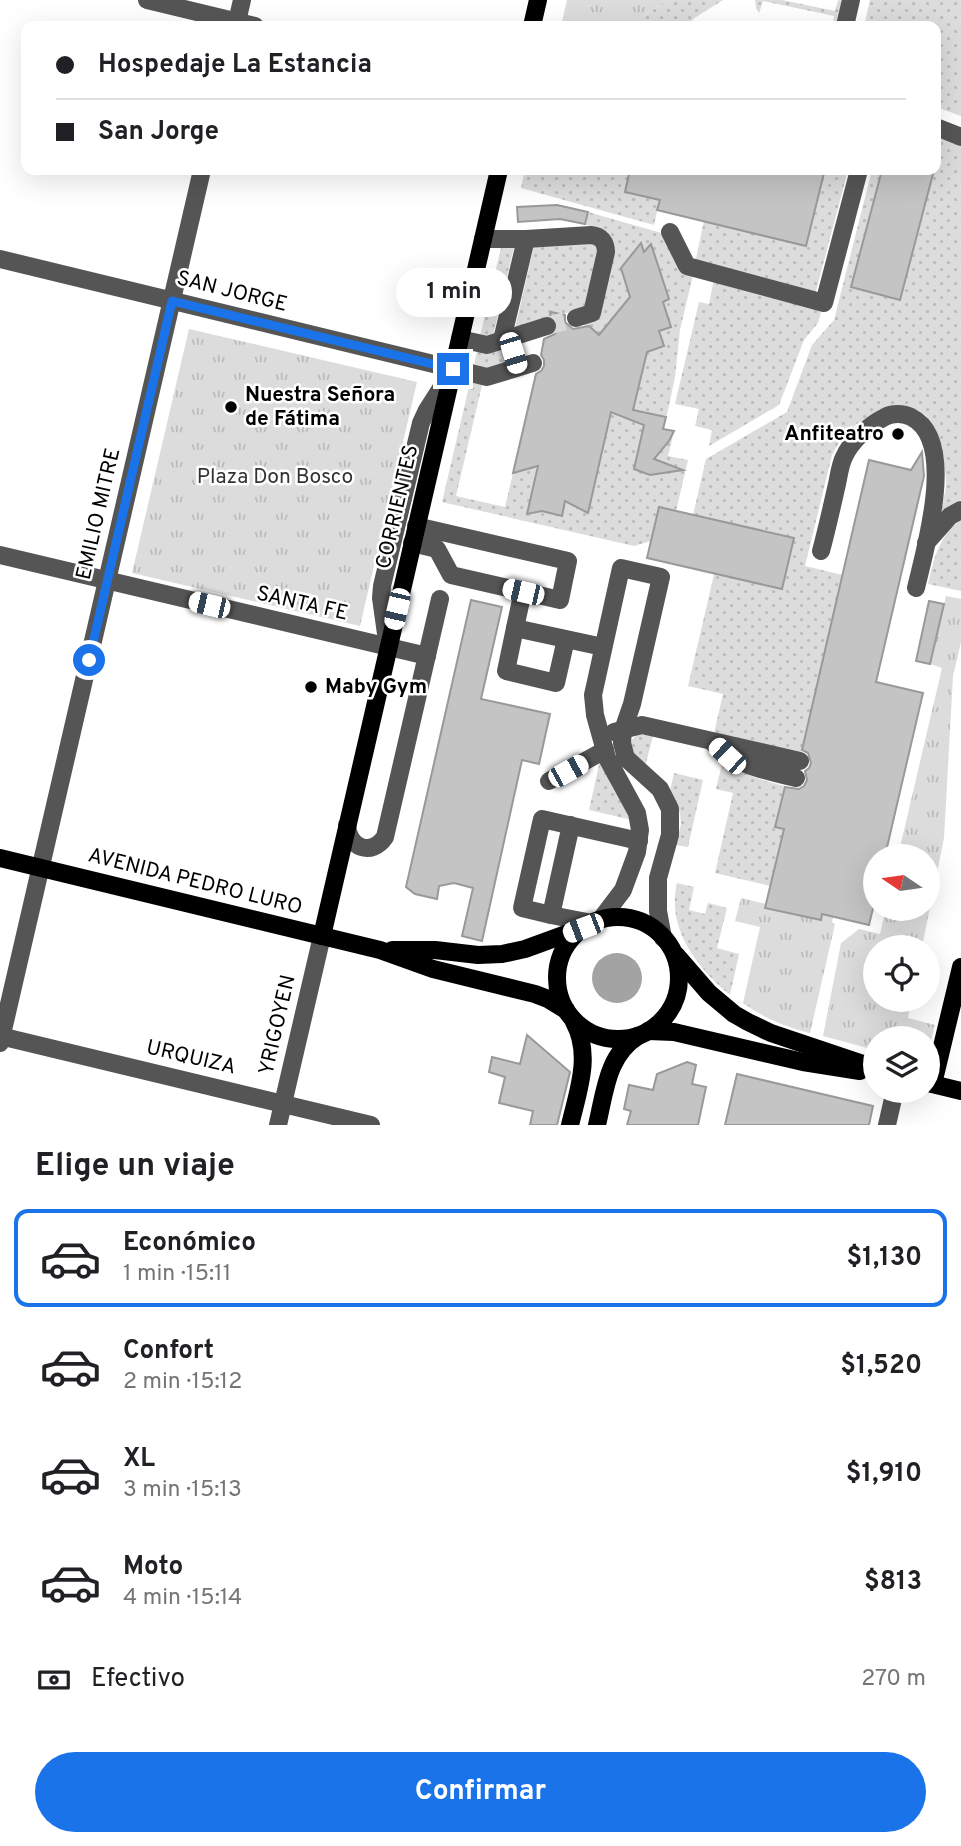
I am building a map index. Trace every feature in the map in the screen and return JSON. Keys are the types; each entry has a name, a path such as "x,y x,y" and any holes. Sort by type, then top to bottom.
{"main road":[{"path":"533,21 538,0"},
{"name":"CORRIENTES","path":"321,936 498,175"},
{"name":"AVENIDA PEDRO LURO","path":"0,858 380,950 433,969 535,994 548,999 569,1015"},
{"path":"570,1125 584,1054 582,1039 558,991 557,971 569,942 592,923 611,918 630,918 648,925 666,942 701,985 741,1018 771,1033 863,1066"},
{"name":"AVENIDA PEDRO LURO","path":"380,950 502,954 525,949 592,923"},
{"path":"597,1125 613,1061 622,1048 663,1019 674,1002 678,983 677,964 666,942"},
{"path":"940,1046 961,967"},
{"path":"569,1015 588,1032 608,1039 674,1032 803,1062 863,1069"},
{"path":"940,1086 961,1091"}],"street":[{"path":"147,0 225,21"},
{"path":"237,21 242,0"},
{"path":"846,21 851,0"},
{"path":"941,129 961,137"},
{"name":"EMILIO MITRE","path":"0,1038 201,175"},
{"path":"670,232 687,265 824,303 858,175"},
{"path":"483,239 592,235 603,240 606,252 592,313 576,318"},
{"path":"505,339 526,239"},
{"name":"SAN JORGE","path":"0,259 487,377 525,365 505,339"},
{"path":"460,339 487,345 547,327"},
{"path":"388,648 381,598 382,586 421,423 453,369"},
{"path":"821,551 844,456 874,422 889,414 905,415 919,421 927,433 936,466 937,486 916,588"},
{"path":"926,543 950,516 961,510"},
{"path":"414,535 568,561 560,600 451,575 437,549 414,535"},
{"name":"SANTA FE","path":"0,555 427,656"},
{"path":"639,841 542,819 522,908 592,923 623,890 638,852 639,841 640,830 637,813 607,758 595,715 593,695 621,568 661,577 622,743 626,758 660,789 670,809 670,835 658,878 658,911 666,942"},
{"path":"523,592 506,671 556,683 566,639"},
{"path":"347,825 355,844 362,847 374,847 385,837 440,599"},
{"path":"515,628 603,648"},
{"path":"550,781 623,730 642,725 718,742 727,756 753,768 798,770"},
{"path":"551,915 571,825"},
{"name":"YRIGOYEN","path":"278,1125 321,936"},
{"name":"URQUIZA","path":"0,1038 371,1125"},
{"path":"887,1125 892,1103"}],"green space":[{"path":"567,0 668,0 635,21 562,21"},
{"path":"668,0 723,0 692,21 635,21"},
{"path":"755,0 782,0 835,11 838,0 844,1 839,21 833,21 834,16 763,1 759,13"},
{"path":"870,0 961,0 961,116 941,109 941,21 865,21"},
{"path":"941,139 961,146 961,500 940,513 946,487 945,472 929,419 919,411 904,408 864,420 851,429 836,447 805,566 843,575 797,771 714,733 723,694 688,686 726,523 693,515 706,459 787,412 812,345 834,320 871,175 941,175"},
{"path":"524,175 629,175 625,192 662,189 654,225 521,188"},
{"path":"824,175 847,175 815,295 695,263 704,221 806,245"},
{"path":"588,212 665,234 693,275 680,330 675,377 664,429 674,432 668,456 688,460 676,511 651,541 634,546 442,502 471,378 483,381 456,496 505,507 513,473 523,471 524,465 546,470 543,480 534,483 527,515 549,512 561,517 570,479 594,485 607,429 603,423 650,335 657,348 663,347 659,331 671,327 658,326 605,382 581,340 585,322 598,318 615,247 604,230 585,225"},
{"path":"591,242 599,248 586,307 515,329 534,246"},
{"path":"514,247 493,335 487,338 480,336 501,248"},
{"path":"714,279 822,309 818,323 804,340 779,405 709,446 712,430 695,426 699,409 675,404 699,302 709,304"},
{"name":"Plaza Don Bosco","path":"189,329 417,382 360,626 132,573"},
{"path":"501,349 506,365 486,372 473,369 477,351"},
{"path":"961,520 961,591 928,584 942,540"},
{"path":"946,596 961,599 961,642 953,676 944,838 940,858 940,844 901,844 942,668 930,664"},
{"path":"641,734 653,736 645,767 639,763 629,746 634,738"},
{"path":"600,760 614,790 632,820 589,810"},
{"path":"723,760 765,781 793,788 770,886 715,873 733,793 716,789"},
{"path":"674,773 703,780 688,847 676,845 681,824 680,813 670,791"},
{"path":"851,793 860,802 810,1033 775,1021 743,1003 760,927 735,921 741,898 766,904 766,908 821,920"},
{"path":"677,883 694,887 689,910 705,914 708,903 727,908 717,948 739,954 730,995 706,972 687,946 676,916"},
{"path":"883,921 927,921 924,935 863,935 863,1012 909,1012 908,1018 935,1026 863,1026 863,1047 823,1036 841,943 859,929 880,934"}],"shaded area":[{"path":"617,953 635,960 642,978 635,996 617,1003 599,996 592,978 599,960"}],"building":[{"path":"629,175 824,175 806,246 657,210 660,200 625,192"},
{"path":"881,175 933,175 900,300 851,287"},
{"path":"557,205 588,212 585,224 560,219 518,222 517,207"},
{"path":"641,243 644,252 651,244 669,299 663,302 671,327 659,331 664,346 647,352 633,410 666,417 663,429 674,431 654,459 683,470 650,475 634,469 644,425 611,412 588,513 565,501 562,516 542,511 527,514 538,466 513,473 536,374 544,366 541,355 544,339 555,334 558,329 558,322 550,315 551,312 565,315 565,322 573,329 589,326 599,335 630,297 621,268"},
{"path":"922,452 924,476 876,682 923,693 888,844 863,844 863,921 870,921 869,925 822,914 821,920 765,908 784,829 775,827 785,787 799,789 804,786 807,780 805,771 811,763 808,753 802,750 869,460 911,470"},
{"path":"659,507 794,538 782,589 647,558"},
{"path":"471,600 502,607 481,699 550,714 539,764 522,760 482,941 462,936 473,888 454,883 439,886 437,899 415,894 406,887"},
{"path":"929,601 944,604 930,664 916,661"},
{"path":"527,1035 570,1072 557,1125 530,1125 533,1111 499,1103 505,1077 489,1072 492,1057 520,1064"},
{"path":"687,1062 696,1065 692,1084 706,1087 698,1125 627,1125 631,1111 624,1109 629,1085 653,1090 657,1074"},
{"path":"737,1074 873,1106 869,1125 725,1125"}],"tunnel":[{"path":"547,326 576,318"}],"place":[{"name":"Nuestra Señora de Fátima","path":"231,407"},
{"name":"Anfiteatro","path":"898,434"},
{"name":"Maby Gym","path":"311,687"}],"route":[{"path":"89,660 172,301 453,369"}]}
